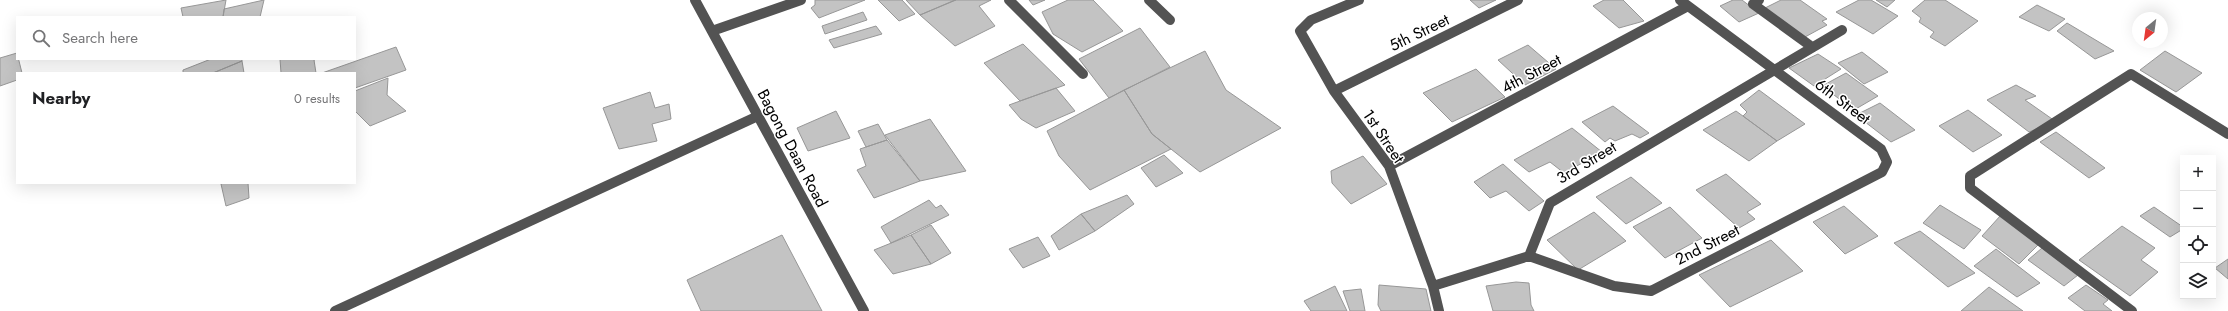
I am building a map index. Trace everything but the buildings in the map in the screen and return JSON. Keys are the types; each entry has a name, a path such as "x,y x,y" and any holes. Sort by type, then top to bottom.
{"street":[{"name":"Bagong Daan Road","path":"695,0 864,311"},
{"path":"712,31 801,0"},
{"path":"1009,0 1083,74"},
{"path":"1149,0 1170,20"},
{"name":"1st Street","path":"1359,0 1311,20 1300,31 1334,91 1389,166 1433,286 1440,311"},
{"name":"5th Street","path":"1334,91 1518,0"},
{"name":"6th Street","path":"1680,0 1881,148 1887,162"},
{"path":"1759,0 1754,4 1812,47"},
{"name":"4th Street","path":"1389,166 1688,6"},
{"path":"1774,69 1842,30"},
{"name":"3rd Street","path":"1529,256 1550,202 1774,69"},
{"path":"2132,311 1970,188 1970,176 2081,108 2131,74 2228,134"},
{"path":"335,311 758,116"},
{"name":"2nd Street","path":"1529,256 1614,286 1651,292 1882,172 1887,162"},
{"path":"1433,286 1529,256"}]}
